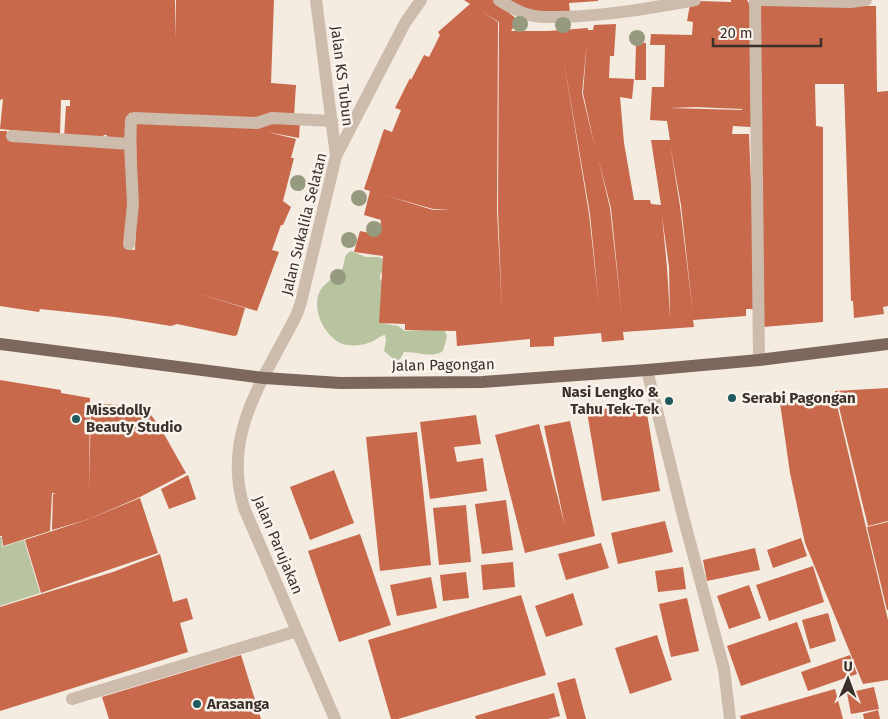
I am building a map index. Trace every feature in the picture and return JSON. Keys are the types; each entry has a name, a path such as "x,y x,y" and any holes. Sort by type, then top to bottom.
{"main road":[{"name":"Jalan Pagongan","path":"0,344 264,378 340,383 482,382 759,360 888,344"}],"street":[{"name":"Jalan KS Tubun","path":"316,0 336,156"},
{"name":"Jalan Sukalila Selatan","path":"264,378 297,314 301,302 336,156 405,23 421,0"},
{"path":"499,0 531,16 554,17 654,8 695,0"},
{"path":"759,360 757,0 866,0"},
{"path":"129,244 133,204 130,144 131,120 134,118 257,123 272,118 332,121"},
{"path":"12,136 130,144"},
{"path":"647,370 684,520 724,669 730,719"},
{"name":"Jalan Parujakan","path":"264,378 246,415 238,446 240,494 244,508 335,719"},
{"path":"72,699 297,631"}],"green space":[{"path":"351,251 366,257 379,257 386,261 387,265 380,275 380,279 389,287 383,321 386,324 398,326 405,331 444,329 447,336 443,351 429,355 404,352 400,359 396,361 384,351 385,335 368,343 351,345 341,343 328,333 319,317 317,309 319,293 323,286 341,271 346,255"},
{"path":"0,537 2,537 2,547 24,540 40,593 0,606"}],"building":[{"path":"0,0 175,0 176,39 176,0 274,0 271,83 296,85 294,116 260,120 129,113 128,139 107,138 107,135 104,135 100,140 64,138 66,106 70,106 70,100 61,100 60,135 0,129 3,99 0,100"},
{"path":"464,0 493,0 518,20 511,31 588,28 588,30 593,30 594,25 616,24 614,56 610,56 609,78 634,79 632,99 620,97 624,143 634,200 650,200 651,204 661,205 651,140 670,140 667,121 650,120 652,87 664,87 665,45 650,45 651,34 692,35 693,22 687,21 690,5 698,1 731,2 731,0 747,0 753,11 751,127 733,126 732,134 749,134 756,309 746,309 746,316 693,320 694,327 623,332 624,340 602,342 601,333 554,337 554,346 530,347 530,339 457,346 456,331 405,330 405,324 379,323 383,256 354,252 360,231 379,235 381,220 364,215 370,191 364,189 384,129 392,132 401,110 395,108 410,78 411,80 424,55 429,57 440,35 438,32 470,4","holes":["481,11 499,22 498,210 502,312 497,210 498,22","587,42 583,93 595,148 582,93","563,56 590,214 599,306 589,214","695,107 742,110 669,108","670,144 681,205 693,314 680,206","598,158 611,208 622,317 610,208","384,195 433,209 451,210 433,210","662,216 669,267 670,318 667,267"]},
{"path":"506,0 598,1 569,3 570,13 527,11"},
{"path":"759,6 876,6 877,92 888,91 888,306 883,307 884,314 854,318 853,301 851,301 844,84 815,84 816,126 823,127 823,322 763,327"},
{"path":"636,43 646,43 646,80 635,80"},
{"path":"275,119 300,121 299,138 267,132 296,139 291,158 294,158 283,201 291,207 283,225 281,225 272,250 279,252 257,311 193,292 245,308 237,335 234,336 177,324 171,326 115,317 40,309 39,312 0,306 0,131 7,131 7,138 127,146 130,203 125,249 135,250 137,202 136,122 235,124 265,127 261,126"},
{"path":"0,380 61,390 61,393 90,398 89,493 91,403 145,407 160,427 186,473 140,497 89,519 52,530 53,494 56,493 52,493 50,531 3,546 2,536 0,536"},
{"path":"888,388 888,521 868,526 835,391"},
{"path":"835,397 888,620 888,680 863,684 805,543 790,473 780,403"},
{"path":"645,402 660,491 602,501 587,412"},
{"path":"476,415 481,444 454,447 457,462 483,458 487,491 430,499 420,422"},
{"path":"570,421 595,536 525,553 495,435 539,424 565,526 544,426"},
{"path":"417,432 431,565 380,571 366,437"},
{"path":"334,470 354,523 310,540 290,487"},
{"path":"188,475 196,499 169,509 161,489"},
{"path":"140,498 158,553 41,593 25,540 89,519"},
{"path":"506,500 513,550 482,554 475,504"},
{"path":"466,505 471,562 439,565 433,508"},
{"path":"665,521 673,552 618,564 611,533"},
{"path":"888,522 888,610 887,610 867,527"},
{"path":"360,534 391,625 339,642 308,551"},
{"path":"801,538 807,556 773,568 767,550"},
{"path":"601,543 609,568 566,580 558,554"},
{"path":"755,548 760,570 707,581 703,560"},
{"path":"160,554 173,602 187,598 193,619 180,623 188,652 0,711 0,607 113,572"},
{"path":"513,562 515,587 483,590 481,565"},
{"path":"813,566 824,602 769,621 756,585"},
{"path":"683,567 686,589 658,592 655,571"},
{"path":"466,572 469,598 443,601 440,575"},
{"path":"431,577 437,608 397,616 390,585"},
{"path":"749,585 761,618 729,629 717,596"},
{"path":"573,593 583,625 546,637 535,606"},
{"path":"521,595 546,675 398,719 391,719 368,640"},
{"path":"687,598 699,651 671,657 659,604"},
{"path":"828,613 836,641 810,649 802,620"},
{"path":"797,622 811,662 741,686 727,646"},
{"path":"657,635 672,680 630,694 615,648"},
{"path":"241,655 261,719 109,719 102,697"},
{"path":"850,655 857,674 808,691 801,672"},
{"path":"575,678 586,719 567,719 557,683"},
{"path":"874,687 879,709 851,714 847,693"},
{"path":"835,689 843,719 741,719 740,716"},
{"path":"554,693 560,716 548,719 476,719 475,716"},
{"path":"878,710 880,719 864,719 863,714"}],"place":[{"name":"Serabi Pagongan","path":"732,398"},
{"name":"Nasi Lengko & Tahu Tek-Tek","path":"669,401"},
{"name":"Missdolly Beauty Studio","path":"76,419"},
{"name":"Arasanga","path":"197,704"}]}
